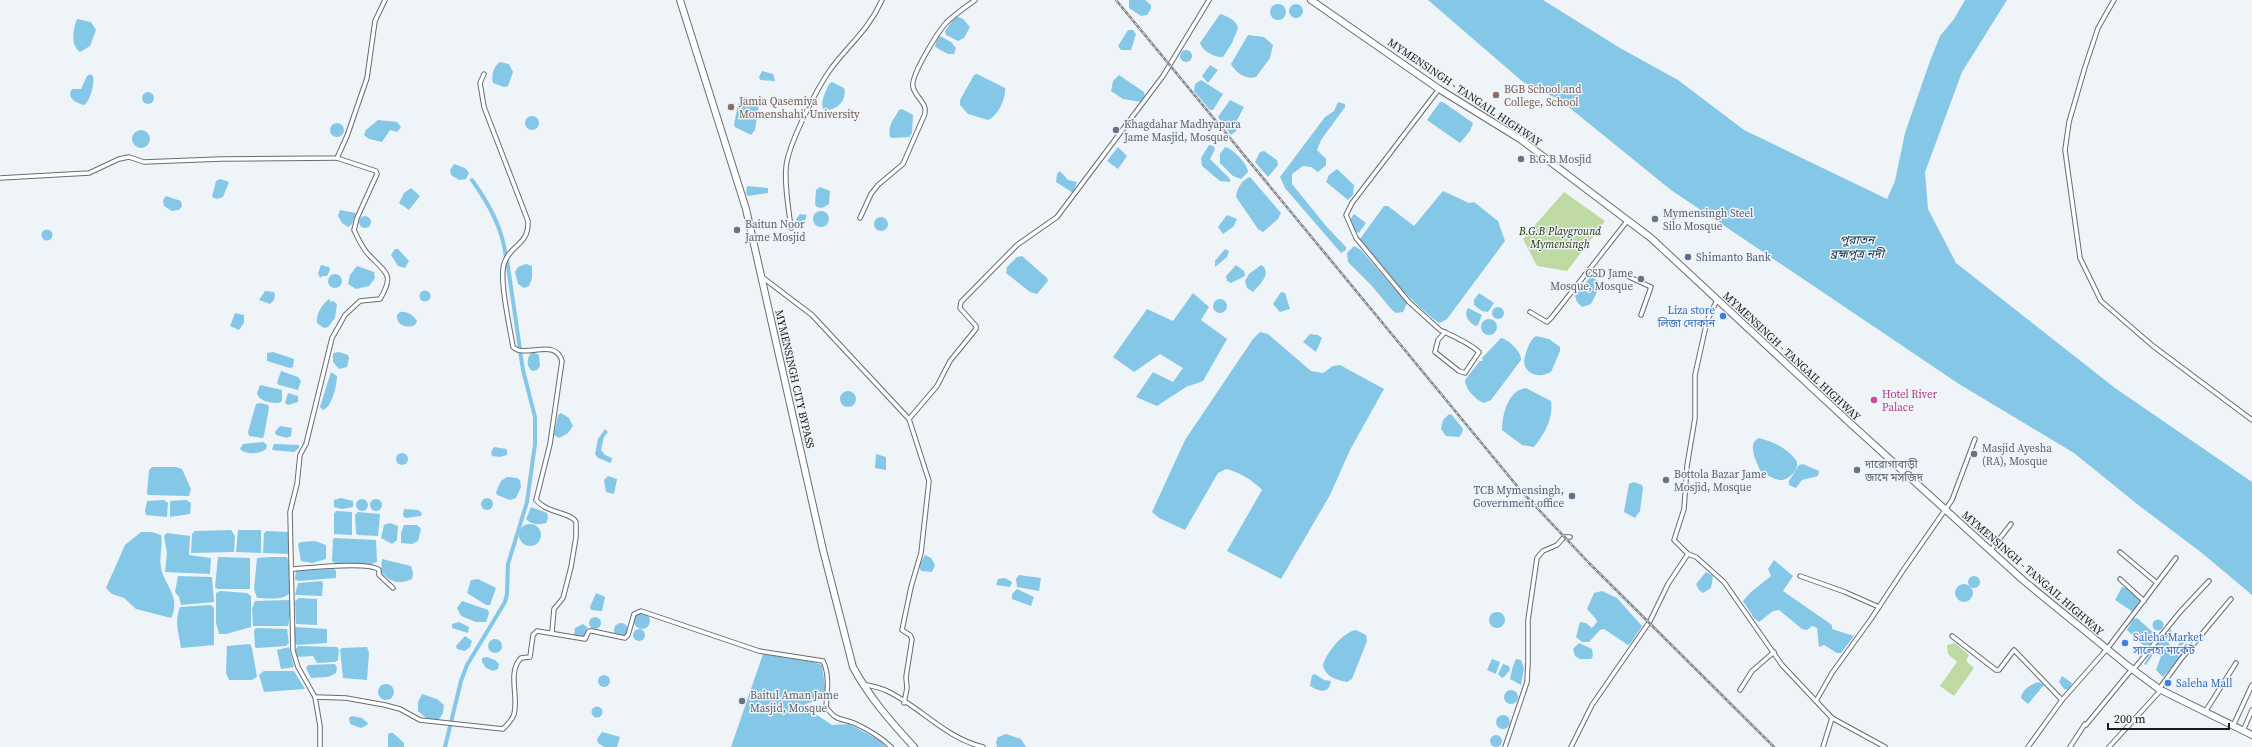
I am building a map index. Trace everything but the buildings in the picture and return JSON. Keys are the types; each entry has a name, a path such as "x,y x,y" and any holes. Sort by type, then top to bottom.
{"highway":[{"name":"MYMENSINGH CITY BYPASS","path":"680,0 746,209 840,620 853,667 862,683 884,714 914,747"},
{"name":"MYMENSINGH - TANGAIL HIGHWAY","path":"1311,0 1439,89 1520,139 1628,220 1651,238 1990,551 2107,649 2160,689 2252,735"}],"street":[{"path":"337,158 347,136 367,78 374,20 385,0"},
{"path":"791,228 786,162 808,110 830,70 857,40 876,14 882,0"},
{"path":"860,218 871,194 878,185 884,178 897,171 903,164 926,111 924,104 915,93 912,85 916,72 945,24 975,0"},
{"path":"909,419 937,386 950,361 976,329 976,326 960,308 961,302 1016,246 1057,217 1163,76 1209,0"},
{"path":"2114,0 2098,28 2085,66 2069,122 2065,150 2080,258 2100,301 2153,346 2252,420"},
{"path":"484,74 480,83 484,107 528,221 529,232 525,240 509,255 503,266 503,283 513,347 521,350 547,349 556,352 561,356 562,361 550,444 536,500 549,511 571,516 576,522 576,537 571,567 563,598 554,609 552,632"},
{"path":"1439,89 1352,203 1346,215 1356,238 1408,302 1445,332 1479,352 1465,373 1459,371 1435,352 1438,340 1445,332"},
{"path":"0,178 89,173 119,158 129,157 144,162 221,158 337,158 376,171 377,174 357,218 354,230 368,254 387,272 388,281 380,299 360,301 345,315 332,338 306,444 300,455 297,484 290,512 293,569 294,651 298,667 315,697 320,726 320,747"},
{"path":"1530,312 1547,322 1552,318 1610,246 1628,220"},
{"path":"1625,275 1651,287 1641,315"},
{"path":"762,276 812,315 909,419 929,481 921,553 902,630 910,635 912,639 904,702"},
{"path":"1717,300 1707,321 1695,375 1695,418 1687,466 1684,509 1674,540 1688,554 1696,557 1724,582 1782,665 1832,718 1885,747"},
{"path":"1816,701 1832,674 1952,500 1975,439"},
{"path":"1990,551 2011,524"},
{"path":"1505,747 1526,682 1528,663 1528,620 1537,558 1543,551 1557,544 1564,537 1570,537"},
{"path":"2120,552 2157,583"},
{"path":"1571,747 1592,705 1650,621 1668,584 1688,554"},
{"path":"2028,747 2062,700 2107,649 2176,558"},
{"path":"293,569 351,566 375,568 379,570 379,575 393,588"},
{"path":"1800,576 1845,592 1879,607"},
{"path":"2120,579 2144,601"},
{"path":"2070,747 2085,724 2086,725 2180,612 2209,581"},
{"path":"2109,747 2160,689 2181,659 2232,599"},
{"path":"315,697 346,698 385,705 400,709 420,720 503,729 514,715 514,683 518,661 521,658 530,657 534,635 537,631 552,632 585,639 589,631 592,631 625,638 628,635 634,614 641,611 759,651 819,660 823,662 826,667 828,695 826,707 832,715 842,721 853,723 865,729 885,741 891,747"},
{"path":"1952,636 1996,670 1999,670 2014,650 2062,700"},
{"path":"1740,690 1752,671 1774,652"},
{"path":"2205,712 2236,663"},
{"path":"862,683 887,691 944,730 966,743 983,747"},
{"path":"2233,726 2252,685"},
{"path":"2243,731 2252,710"},
{"path":"1823,747 1832,718"}],"green space":[{"name":"B.G.B Playground Mymensingh","path":"1564,192 1605,221 1567,271 1537,266 1523,239"},
{"path":"1955,643 1969,655 1966,661 1974,668 1954,696 1940,686 1957,662 1948,654 1947,645"}],"water":[{"path":"1129,0 1145,0 1151,5 1151,9 1147,15 1141,16 1129,8"},
{"name":"পুরাতন ব্রহ্মপুত্র নদী","path":"1428,0 1543,0 1620,48 1678,80 1744,130 1887,199 1895,181 1905,133 1940,36 1954,19 1965,0 2007,0 1962,72 1925,172 1928,209 1956,263 2115,388 2252,482 2252,595 2202,553 2137,504 2074,453 1959,384 1671,190 1560,100 1523,82"},
{"path":"1275,4 1281,4 1286,9 1284,18 1281,20 1275,20 1270,15 1270,9"},
{"path":"1296,4 1301,6 1303,11 1301,16 1296,18 1291,16 1289,11 1291,6"},
{"path":"1220,14 1228,17 1237,25 1238,28 1232,43 1223,57 1209,53 1203,49 1200,43"},
{"path":"956,16 963,19 970,27 964,38 958,41 946,35 945,31"},
{"path":"77,19 91,22 96,30 90,46 80,52 75,45 73,37"},
{"path":"1128,30 1133,30 1136,34 1131,50 1121,50 1118,46"},
{"path":"1248,35 1264,37 1273,45 1270,58 1256,77 1252,78 1242,75 1231,64"},
{"path":"940,36 951,42 956,48 954,54 948,54 935,47"},
{"path":"1184,50 1188,50 1192,56 1188,62 1184,62 1180,58 1180,54"},
{"path":"500,62 509,64 513,72 508,86 504,87 493,83 492,80 494,69"},
{"path":"1210,65 1218,70 1208,83 1202,76"},
{"path":"762,71 773,74 775,81 760,80 759,77"},
{"path":"90,74 93,76 93,87 88,100 84,105 73,100 70,93 72,89 81,89 87,76"},
{"path":"977,74 1005,88 1001,106 995,115 988,120 968,114 960,105 960,100 974,75"},
{"path":"1119,75 1144,92 1145,97 1141,102 1123,99 1111,91 1113,81"},
{"path":"1201,80 1223,94 1213,110 1210,110 1194,91 1195,84"},
{"path":"832,82 844,88 844,97 840,104 836,107 828,110 823,109 822,103 824,96 829,84"},
{"path":"146,92 150,92 154,98 150,104 146,104 142,100 142,96"},
{"path":"744,97 756,100 759,104 755,130 751,135 735,127 734,125 738,104"},
{"path":"1230,100 1244,107 1237,120 1236,131 1231,135 1218,117"},
{"path":"1338,102 1345,104 1345,107 1321,140 1317,150 1326,159 1326,165 1318,172 1311,167 1303,166 1292,174 1292,184 1326,226 1346,247 1346,250 1341,253 1285,188 1280,177 1325,117 1334,111"},
{"path":"1440,102 1443,102 1473,123 1470,131 1460,143 1427,120"},
{"path":"902,109 913,115 912,133 909,137 892,138 890,137 890,128 892,122 899,110"},
{"path":"532,116 537,118 539,123 537,128 532,130 527,128 525,123 527,118"},
{"path":"378,120 397,122 401,127 397,132 390,130 382,142 369,139 364,135 366,130"},
{"path":"337,123 342,125 344,130 342,135 337,137 332,135 330,130 332,125"},
{"path":"141,130 147,133 150,139 147,145 141,148 135,145 132,139 135,133"},
{"path":"1209,145 1213,146 1215,149 1210,159 1230,179 1230,182 1220,181 1202,166 1201,158"},
{"path":"1118,147 1127,156 1118,169 1107,161"},
{"path":"1225,147 1232,150 1247,168 1248,172 1241,179 1233,176 1220,163 1220,154"},
{"path":"1264,151 1277,160 1278,165 1268,177 1255,162 1260,152"},
{"path":"454,164 465,168 469,173 466,179 459,180 451,175 450,170"},
{"path":"1337,169 1354,185 1353,195 1348,200 1326,182 1329,175"},
{"path":"1060,171 1068,180 1077,182 1073,193 1056,182 1057,174"},
{"path":"1250,177 1281,213 1278,219 1263,232 1258,229 1236,197 1237,190 1240,185"},
{"path":"220,179 229,182 223,197 217,199 212,197 216,181"},
{"path":"747,186 768,188 768,193 748,196 746,193"},
{"path":"820,187 830,191 829,204 822,208 817,207 815,204 816,190"},
{"path":"411,188 420,196 409,210 399,203 404,193"},
{"path":"1443,191 1469,203 1474,202 1498,221 1505,241 1447,319 1440,323 1422,309 1396,284 1372,257 1360,239 1384,206 1388,206 1414,226"},
{"path":"166,196 181,201 182,206 179,210 172,211 164,206 163,200"},
{"path":"340,210 356,213 352,224 348,227 342,223 338,216"},
{"path":"818,211 824,211 829,216 827,225 824,227 818,227 813,222 813,216"},
{"path":"800,214 807,215 802,228 797,225 796,219"},
{"path":"1354,214 1366,223 1359,233 1355,231 1349,221"},
{"path":"1227,215 1237,219 1234,226 1223,234 1218,227"},
{"path":"365,216 369,218 371,222 369,226 365,228 361,226 359,222 361,218"},
{"path":"878,217 884,217 888,221 888,227 884,231 878,231 874,227 874,221"},
{"path":"47,229 51,231 53,235 51,239 47,241 43,239 41,235 43,231"},
{"path":"1354,246 1361,250 1407,303 1403,312 1396,313 1392,310 1372,286 1348,262 1347,253"},
{"path":"395,249 398,249 409,261 405,268 398,266 391,255"},
{"path":"1225,249 1229,251 1227,257 1215,267 1215,261"},
{"path":"1022,256 1047,278 1048,281 1037,294 1030,292 1006,273 1007,267 1017,257"},
{"path":"526,264 532,266 532,278 529,286 524,288 518,284 515,272 518,267"},
{"path":"321,265 329,267 330,270 327,276 322,276 320,278 318,273"},
{"path":"1236,265 1244,271 1245,276 1231,283 1227,281 1226,276"},
{"path":"1261,265 1264,267 1266,274 1261,283 1253,292 1247,288 1245,281 1249,274"},
{"path":"357,266 374,272 375,278 369,286 356,289 348,284 350,275"},
{"path":"332,274 338,274 342,278 342,284 338,288 332,288 328,284 328,278"},
{"path":"1591,276 1598,281 1600,286 1591,304 1582,307 1577,302 1575,296"},
{"path":"425,290 429,292 431,296 429,300 425,302 421,300 419,296 421,292"},
{"path":"265,291 274,292 274,300 270,304 259,300"},
{"path":"1281,292 1285,293 1290,309 1280,312 1273,304"},
{"path":"1193,293 1209,307 1201,320 1227,339 1203,381 1186,387 1157,406 1136,397 1153,372 1173,382 1183,368 1160,354 1134,372 1113,357 1147,309 1173,321"},
{"path":"1479,293 1494,303 1488,312 1482,311 1474,305 1474,300"},
{"path":"330,299 330,302 333,301 337,304 335,318 328,327 324,328 317,323 317,316 322,306"},
{"path":"1217,299 1223,299 1227,303 1227,309 1223,313 1217,313 1213,309 1213,303"},
{"path":"1496,307 1500,307 1504,313 1500,319 1496,319 1492,315 1492,311"},
{"path":"1468,308 1482,315 1478,325 1473,325 1466,316"},
{"path":"400,312 410,314 414,317 417,321 415,325 409,327 400,324 397,315"},
{"path":"235,313 244,315 244,323 239,330 230,326"},
{"path":"1486,319 1492,319 1497,324 1495,333 1492,335 1486,335 1481,330 1481,324"},
{"path":"1260,332 1268,334 1311,371 1323,373 1333,366 1340,365 1384,389 1350,450 1330,495 1281,579 1227,551 1262,490 1250,480 1236,472 1226,469 1218,473 1185,530 1159,518 1152,512 1185,440 1253,339"},
{"path":"1310,334 1318,335 1322,338 1316,352 1303,342"},
{"path":"1536,336 1549,339 1560,347 1560,351 1551,372 1543,375 1531,373 1525,367 1524,362 1529,344"},
{"path":"1501,338 1514,346 1521,357 1521,360 1491,400 1484,403 1472,394 1465,383 1465,380 1480,361 1483,361 1482,358"},
{"path":"273,352 294,359 293,367 290,368 267,361 267,353"},
{"path":"339,352 348,355 349,358 347,367 339,369 333,362 333,353"},
{"path":"534,352 539,355 540,366 537,370 532,371 528,365 528,361 530,354"},
{"path":"281,371 298,377 301,381 298,390 279,385 277,383"},
{"path":"331,372 337,376 336,385 329,405 323,410 320,407"},
{"path":"260,385 282,390 282,401 279,403 273,403 260,398 257,393"},
{"path":"1526,388 1551,401 1552,407 1547,426 1534,447 1522,445 1502,430 1503,417 1510,398 1515,393"},
{"path":"848,391 855,396 856,399 851,406 848,407 841,402 840,399 845,392"},
{"path":"288,393 298,396 298,402 288,405 285,403"},
{"path":"261,403 268,405 269,408 263,438 249,436 248,432 256,404"},
{"path":"561,413 569,418 573,426 568,433 559,438 554,435 558,415"},
{"path":"1449,414 1452,415 1463,429 1459,437 1446,436 1441,429 1443,420"},
{"path":"280,426 292,428 291,436 287,438 276,435 275,432"},
{"path":"605,429 608,432 604,437 601,450 605,455 612,458 611,463 598,458 595,454 598,439"},
{"path":"1759,438 1779,446 1793,456 1796,460 1797,466 1796,470 1791,476 1779,480 1761,472 1755,459 1753,449 1753,444"},
{"path":"263,442 267,445 266,449 261,452 249,453 240,449 243,444"},
{"path":"274,444 299,445 299,448 294,452 272,450"},
{"path":"494,447 507,449 507,455 500,457 492,456 491,452"},
{"path":"404,453 407,454 407,464 400,465 397,464 396,457 397,454"},
{"path":"876,454 886,457 886,470 875,468"},
{"path":"1803,464 1819,471 1818,476 1802,480 1796,488 1789,485 1789,481 1799,465"},
{"path":"152,467 176,467 182,469 191,489 189,496 148,495 149,470"},
{"path":"608,476 617,479 614,494 606,492 604,480"},
{"path":"507,477 517,478 520,480 521,487 516,498 510,500 497,495 496,492 501,481"},
{"path":"1634,482 1642,485 1643,488 1640,511 1635,518 1624,512 1629,484"},
{"path":"341,498 353,501 353,507 342,509 334,507 334,500"},
{"path":"485,498 489,498 493,504 489,510 485,510 481,506 481,502"},
{"path":"362,499 366,501 368,505 366,509 362,511 358,509 356,505 358,501"},
{"path":"374,499 378,499 382,505 378,511 374,511 370,507 370,503"},
{"path":"164,500 168,503 167,517 146,515 145,511 147,501"},
{"path":"186,500 191,503 190,514 170,517 170,501"},
{"path":"531,507 547,513 548,518 546,523 535,524 526,519"},
{"path":"404,509 418,510 422,513 421,516 405,518 403,515"},
{"path":"336,511 352,512 352,535 334,534 334,514"},
{"path":"358,512 380,514 378,536 358,535 356,533 355,515"},
{"path":"390,523 398,526 397,540 392,544 381,538 384,525"},
{"path":"530,524 538,527 541,535 538,543 530,546 522,543 519,535 522,527"},
{"path":"404,525 417,525 421,529 418,541 412,544 401,543 401,533"},
{"path":"231,530 235,536 234,552 191,553 192,534 195,531"},
{"path":"238,530 261,530 261,553 236,552"},
{"path":"267,531 288,532 289,554 263,553 264,533"},
{"path":"141,532 152,532 161,535 162,543 160,559 162,573 171,591 174,604 174,610 171,618 136,609 124,598 112,594 106,588 125,545"},
{"path":"167,533 190,536 189,555 211,558 210,574 165,572 167,553 164,536"},
{"path":"333,539 376,540 377,562 371,564 336,564 332,561"},
{"path":"315,541 326,545 326,559 312,563 301,561 298,544 301,542"},
{"path":"925,555 931,558 935,565 932,572 921,571 919,566"},
{"path":"218,557 250,558 250,589 218,589 215,587"},
{"path":"287,557 289,562 290,593 287,596 279,598 257,598 254,589 257,558"},
{"path":"382,559 411,566 413,573 412,579 403,582 395,582 388,578 381,572"},
{"path":"1774,560 1793,576 1783,591 1832,625 1832,629 1854,636 1841,653 1837,653 1824,645 1819,647 1817,628 1812,626 1807,630 1802,629 1779,610 1773,611 1759,622 1754,618 1743,601 1751,592 1771,576 1768,569"},
{"path":"334,569 336,571 336,578 298,581 295,579 296,571"},
{"path":"1706,572 1713,576 1711,588 1703,593 1699,590 1696,584"},
{"path":"1019,575 1041,578 1039,591 1017,587 1016,579"},
{"path":"178,576 212,577 214,602 181,605 179,597 175,592"},
{"path":"1972,576 1976,576 1980,582 1976,588 1972,588 1968,584 1968,580"},
{"path":"1005,578 1012,582 1010,587 996,585 998,579"},
{"path":"478,579 496,588 490,605 486,605 467,593 471,580"},
{"path":"321,581 323,583 322,596 295,595 298,583"},
{"path":"1964,584 1970,587 1973,593 1970,599 1964,602 1958,599 1955,593 1958,587"},
{"path":"2122,587 2127,588 2141,600 2133,612 2115,600"},
{"path":"1017,589 1034,597 1031,606 1012,599 1012,594"},
{"path":"220,591 247,593 251,596 251,627 226,634 219,634 216,623 216,593"},
{"path":"1602,591 1617,598 1642,626 1630,644 1628,645 1604,629 1600,630 1589,642 1582,642 1576,637 1580,622 1586,623 1592,628 1597,622 1587,609 1594,593"},
{"path":"596,593 605,597 602,611 591,610 590,607"},
{"path":"299,598 317,599 317,625 296,624 295,601"},
{"path":"289,600 292,604 288,626 253,626 252,609 255,601"},
{"path":"462,601 488,610 489,613 486,622 476,622 461,616 457,608"},
{"path":"211,605 214,608 214,645 181,648 177,622 180,607"},
{"path":"1497,612 1504,617 1505,620 1500,627 1497,628 1490,623 1489,620 1494,613"},
{"path":"642,613 649,618 650,621 645,628 642,629 635,624 634,621 639,614"},
{"path":"593,617 597,617 601,623 597,629 593,629 589,625 589,621"},
{"path":"2137,618 2156,635 2155,639 2148,647 2143,645 2127,630 2133,619"},
{"path":"2158,619 2162,621 2164,625 2162,629 2158,631 2154,629 2152,625 2154,621"},
{"path":"459,622 469,627 468,633 452,628 452,624"},
{"path":"621,623 626,625 628,630 626,635 621,637 616,635 614,630 616,625"},
{"path":"583,624 587,627 586,636 574,636 575,628"},
{"path":"295,627 327,629 327,643 297,645 295,643"},
{"path":"256,628 287,629 289,643 286,646 257,648 255,647 254,631"},
{"path":"637,629 641,629 645,635 641,641 637,641 633,637 633,633"},
{"path":"2170,629 2172,632 2166,639 2170,645 2176,647 2186,636 2188,637 2181,647 2184,653 2163,677 2156,670 2161,656 2158,652 2154,653 2146,665 2144,664 2162,636"},
{"path":"1356,630 1366,635 1367,641 1352,679 1347,682 1336,679 1329,675 1324,669 1323,665 1325,660 1331,649 1341,639"},
{"path":"465,636 472,641 470,647 465,651 457,649 456,646"},
{"path":"492,639 498,639 502,643 502,649 498,653 492,653 488,649 488,643"},
{"path":"1579,643 1592,649 1593,656 1591,659 1580,659 1575,656 1573,649"},
{"path":"250,644 257,677 252,680 229,680 226,673 227,646"},
{"path":"298,646 337,647 339,650 338,660 335,662 317,663 313,656 297,657 295,650"},
{"path":"289,647 294,667 281,669 277,650"},
{"path":"367,647 369,653 367,680 343,678 340,650 342,648"},
{"path":"763,654 813,662 822,665 825,687 824,699 805,704 805,707 832,725 849,724 879,740 886,747 731,747"},
{"path":"487,657 495,660 499,664 498,669 493,671 486,668 482,662 482,658"},
{"path":"1492,659 1500,662 1496,674 1487,670"},
{"path":"1516,659 1521,660 1524,668 1521,685 1510,679"},
{"path":"335,664 337,668 336,673 328,677 311,678 306,668 308,665"},
{"path":"1503,664 1509,666 1510,670 1502,678 1498,674"},
{"path":"264,671 294,671 305,689 264,692 259,675"},
{"path":"1315,674 1324,680 1331,681 1326,690 1323,691 1310,686 1312,675"},
{"path":"604,675 608,677 610,681 608,685 604,687 600,685 598,681 600,677"},
{"path":"2062,676 2072,683 2069,690 2064,689 2059,682"},
{"path":"2039,682 2044,685 2028,704 2021,698 2023,692 2033,684"},
{"path":"383,684 389,684 394,689 392,698 389,700 383,700 378,695 378,689"},
{"path":"1511,690 1516,692 1518,697 1516,702 1511,704 1506,702 1504,697 1506,692"},
{"path":"422,694 437,699 444,705 443,713 438,721 426,718 418,711 418,702"},
{"path":"597,706 601,708 603,712 601,716 597,718 593,716 591,712 593,708"},
{"path":"1503,715 1508,717 1510,722 1508,727 1503,729 1498,727 1496,722 1498,717"},
{"path":"352,716 362,718 368,723 367,725 361,728 350,724 349,718"},
{"path":"602,732 620,737 617,747 604,747 598,743 597,739"},
{"path":"389,733 393,733 404,743 404,747 388,747"},
{"path":"1006,734 1021,739 1026,747 997,747 996,742 998,737"},
{"path":"1494,735 1498,735 1502,741 1498,747 1494,747 1490,743 1490,739"}],"waterway":[{"path":"472,180 494,217 502,237 506,258"},
{"path":"507,260 520,349"},
{"path":"445,747 461,681 467,665 505,602 507,594 508,564 527,502 535,444 535,417 523,370 520,351"}],"railway":[{"path":"1116,0 1522,492 1589,563 1774,747"}],"place":[{"name":"BGB School and College, School","path":"1496,95"},
{"name":"Jamia Qasemiya Momenshahi, University","path":"731,107"},
{"name":"Khagdahar Madhyapara Jame Masjid, Mosque","path":"1116,130"},
{"name":"B.G.B Mosjid","path":"1521,159"},
{"name":"Mymensingh Steel Silo Mosque","path":"1655,219"},
{"name":"Baitun Noor Jame Mosjid","path":"737,230"},
{"name":"Shimanto Bank","path":"1688,257"},
{"name":"CSD Jame Mosque, Mosque","path":"1641,279"},
{"name":"Liza store লিজা দোকান","path":"1723,316"},
{"name":"Hotel River Palace","path":"1874,400"},
{"name":"Masjid Ayesha (RA), Mosque","path":"1974,454"},
{"name":"দারোগাবাড়ী জামে মসজিদ","path":"1857,470"},
{"name":"Bottola Bazar Jame Mosjid, Mosque","path":"1666,480"},
{"name":"TCB Mymensingh, Government office","path":"1572,496"},
{"name":"Saleha Market সালেহা মার্কেট","path":"2125,643"},
{"name":"Saleha Mall","path":"2168,683"},
{"name":"Baitul Aman Jame Masjid, Mosque","path":"742,701"}]}
